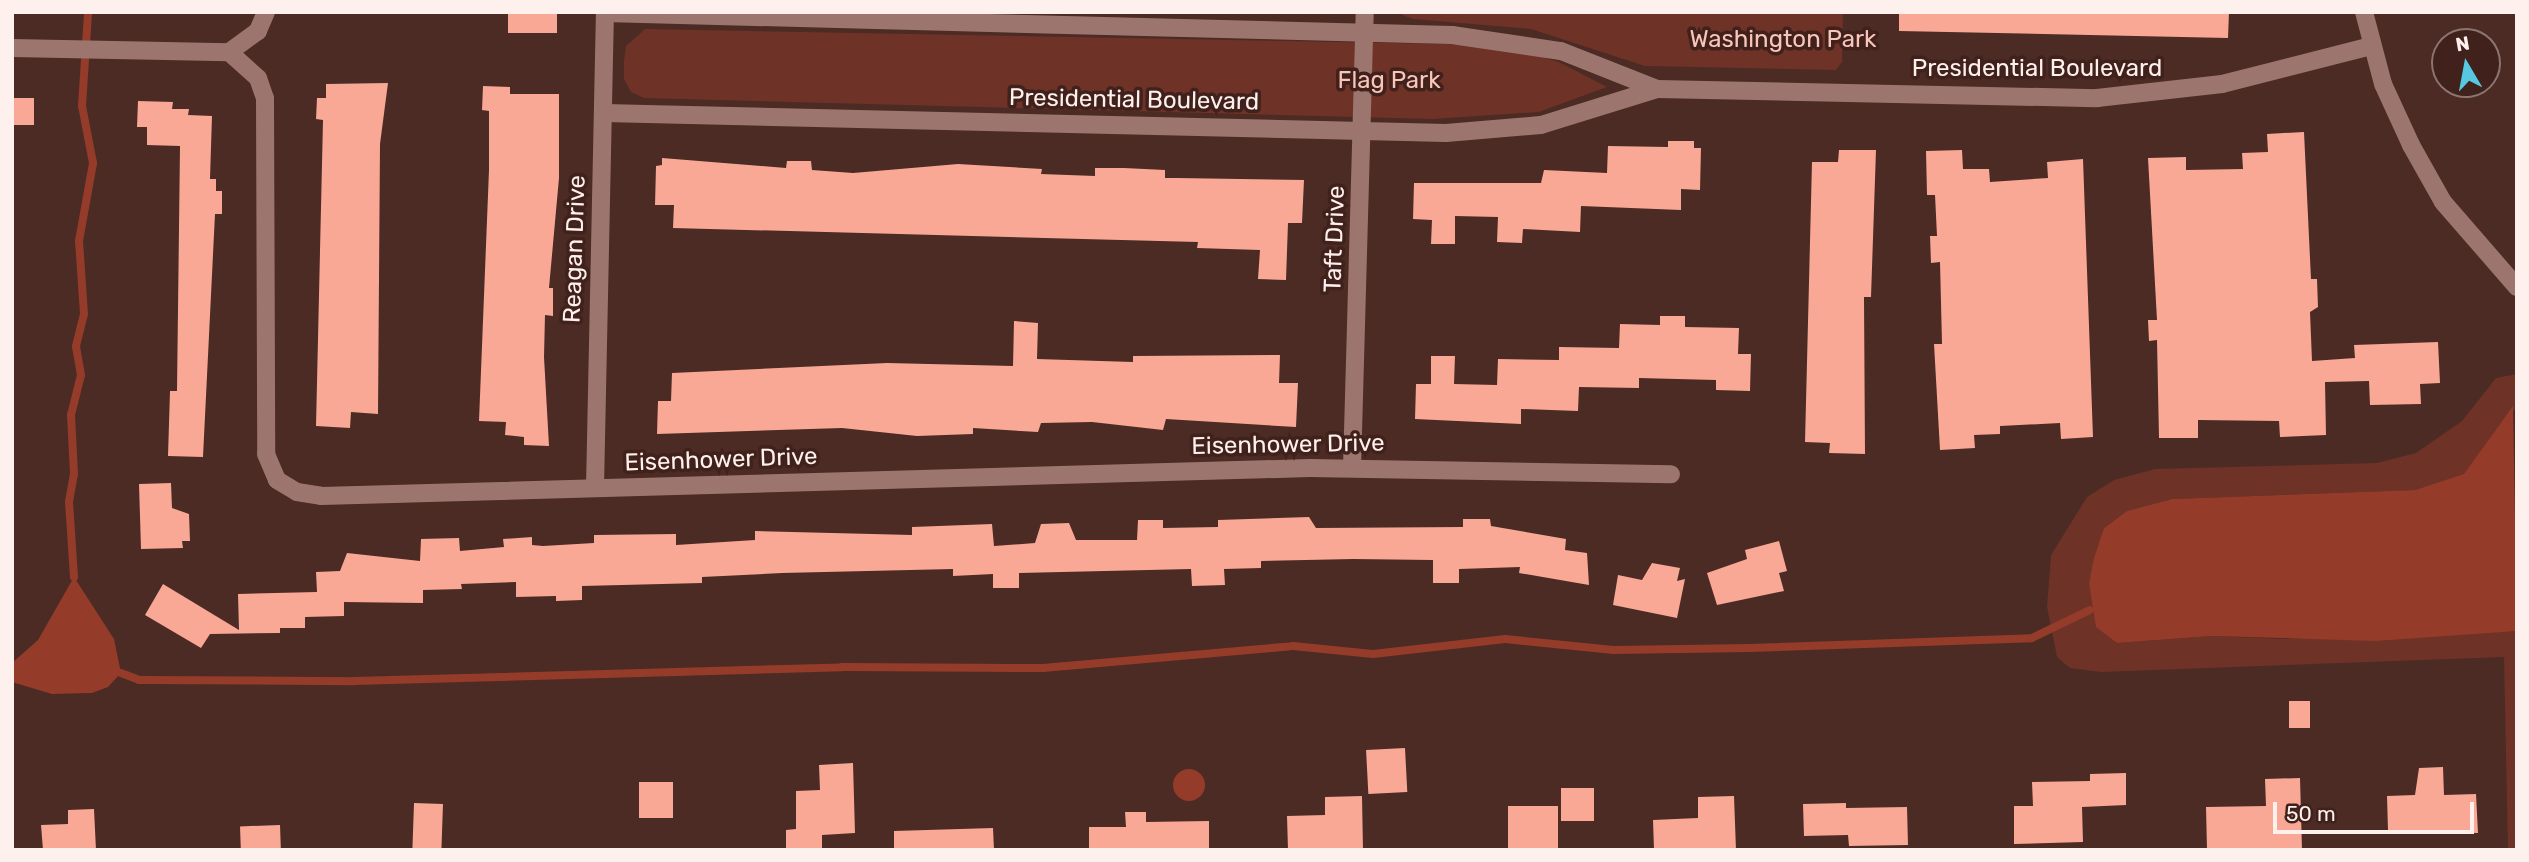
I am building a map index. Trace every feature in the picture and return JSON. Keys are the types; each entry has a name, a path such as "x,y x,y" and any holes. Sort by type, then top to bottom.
{"street":[{"path":"12,48 229,52 258,31 266,12"},
{"name":"Taft Drive","path":"1352,468 1365,12"},
{"path":"2364,12 2371,46 2411,145 2443,202 2517,286"},
{"name":"Presidential Boulevard","path":"605,13 1364,33 1508,40 1561,51 1657,89"},
{"name":"Reagan Drive","path":"595,488 605,13"},
{"name":"Presidential Boulevard","path":"604,113 1363,130 1520,128 1657,89 2122,97 2222,84 2371,46"},
{"name":"Eisenhower Drive","path":"229,52 258,78 269,127 264,424 266,454 277,481 297,492 321,496 1352,468 1671,474"}],"green space":[{"name":"Washington Park","path":"1395,12 1843,12 1842,62 1836,70 1645,66 1531,29 1413,19"},
{"name":"Flag Park","path":"645,29 1447,44 1513,49 1559,62 1607,87 1539,112 1433,119 644,98 631,92 624,79 624,61 626,46"},
{"path":"2517,374 2517,407 2464,475 2415,490 2172,499 2127,511 2104,528 2089,583 2117,643 2212,636 2285,639 2517,631 2517,850 2508,850 2504,657 2101,672 2070,668 2057,657 2047,607 2051,555 2087,497 2114,480 2155,469 2377,463 2416,453 2462,421 2496,378"}],"shaded area":[{"path":"2513,406 2517,631 2375,641 2212,636 2117,643 2096,627 2089,583 2094,558 2104,528 2127,511 2172,499 2415,490 2464,474"},
{"path":"74,577 114,639 121,673 108,687 92,693 52,694 12,682 12,663 38,640"},
{"path":"1189,769 1200,774 1205,785 1200,796 1189,801 1178,796 1173,785 1178,774"}],"building":[{"path":"508,12 557,12 557,33 508,33"},
{"path":"1899,12 2229,12 2228,38 1899,31"},
{"path":"388,83 380,144 378,414 351,412 350,428 316,426 323,120 316,119 317,98 326,98 326,84"},
{"path":"483,86 510,87 510,94 559,94 559,178 549,288 553,288 553,316 545,315 544,357 549,446 524,445 524,437 505,435 506,422 479,421 489,170 489,111 482,110"},
{"path":"12,98 34,98 34,125 12,125"},
{"path":"138,101 173,102 172,109 189,109 188,115 212,116 210,179 216,179 216,191 222,191 222,214 215,214 203,457 168,456 170,391 177,391 180,146 147,145 147,127 137,127"},
{"path":"2304,132 2311,279 2317,279 2318,307 2310,312 2312,361 2355,358 2354,345 2438,342 2440,383 2420,384 2421,404 2370,405 2369,381 2325,382 2326,435 2280,437 2279,421 2198,420 2198,438 2159,438 2157,340 2149,341 2148,320 2157,320 2148,158 2186,157 2186,170 2243,169 2242,153 2268,152 2267,134"},
{"path":"1668,141 1694,141 1694,148 1701,148 1700,190 1681,189 1681,210 1581,206 1580,232 1523,229 1522,243 1497,242 1498,217 1455,216 1455,244 1431,244 1432,220 1413,219 1414,183 1541,183 1544,170 1607,173 1608,146 1668,147"},
{"path":"1839,150 1876,150 1871,297 1864,297 1865,454 1829,453 1830,443 1805,442 1812,162 1838,162"},
{"path":"1962,150 1963,169 1989,169 1990,182 2048,178 2047,162 2083,159 2093,437 2061,439 2060,423 2000,426 2000,434 1974,435 1975,448 1940,450 1934,344 1942,344 1940,262 1931,263 1930,236 1937,236 1935,195 1927,195 1926,151"},
{"path":"662,158 786,168 787,161 811,161 812,170 853,173 958,164 1042,169 1041,174 1095,176 1095,168 1124,168 1165,170 1165,178 1304,180 1302,223 1288,223 1286,280 1258,279 1260,250 1197,248 1198,242 673,228 674,205 655,205 656,166 662,165"},
{"path":"1660,316 1685,316 1685,327 1739,328 1738,354 1751,354 1750,391 1716,390 1716,380 1639,378 1639,388 1579,387 1578,411 1521,409 1521,424 1415,419 1416,384 1431,384 1431,356 1455,356 1454,384 1497,385 1498,359 1559,360 1559,347 1619,348 1620,324 1660,325"},
{"path":"1014,321 1038,323 1037,359 1133,362 1133,356 1280,355 1279,383 1298,383 1296,427 1166,419 1163,430 1092,422 1041,423 1038,432 973,428 973,434 917,436 842,428 657,434 658,401 671,401 672,373 887,363 1013,366"},
{"path":"171,483 172,508 189,514 190,541 182,541 183,548 141,549 139,484"},
{"path":"1309,517 1316,528 1463,527 1463,519 1490,519 1491,526 1566,539 1565,550 1587,553 1589,585 1519,573 1520,567 1459,569 1459,583 1433,583 1433,560 1353,559 1261,561 1261,568 1224,569 1225,585 1192,586 1191,569 1019,573 1019,588 993,588 993,574 953,576 953,569 702,577 702,583 582,586 582,600 556,601 556,596 516,597 516,582 461,584 462,589 423,590 423,603 344,602 344,616 305,617 305,628 280,628 280,633 210,634 201,648 145,615 163,584 239,630 238,594 317,592 316,572 340,571 347,553 420,561 421,539 459,538 460,551 504,547 503,539 532,537 532,545 543,546 594,543 594,535 676,534 676,545 755,540 755,531 912,535 912,527 992,524 994,546 1035,543 1041,524 1069,523 1076,540 1137,540 1138,520 1163,520 1163,528 1218,527 1218,520"},
{"path":"1779,541 1787,571 1779,573 1784,591 1717,605 1707,573 1747,559 1745,550"},
{"path":"1652,563 1680,568 1677,581 1685,579 1677,618 1613,605 1618,575 1642,580"},
{"path":"2289,701 2310,701 2310,728 2289,728"},
{"path":"1405,748 1407,792 1368,794 1366,750"},
{"path":"853,763 855,833 822,835 822,850 786,850 786,830 796,829 796,791 820,790 819,765"},
{"path":"2443,767 2444,795 2476,794 2478,833 2388,831 2387,796 2415,795 2419,768"},
{"path":"2126,773 2126,805 2082,807 2083,842 2014,844 2014,806 2033,806 2032,782 2090,781 2090,774"},
{"path":"2300,778 2302,850 2207,850 2206,807 2266,806 2265,779"},
{"path":"639,782 673,782 673,818 639,818"},
{"path":"1561,788 1594,788 1594,821 1561,821"},
{"path":"1362,796 1363,850 1288,850 1287,816 1325,815 1325,797"},
{"path":"1734,796 1736,850 1654,850 1653,820 1698,818 1698,797"},
{"path":"414,803 443,804 441,850 412,849"},
{"path":"1846,803 1846,808 1907,807 1908,845 1849,846 1848,835 1804,836 1803,804"},
{"path":"1508,806 1558,806 1558,850 1508,850"},
{"path":"94,809 96,850 43,850 41,825 68,824 68,810"},
{"path":"1125,812 1146,812 1146,822 1209,821 1209,850 1089,850 1089,827 1126,827"},
{"path":"280,825 281,850 241,850 240,826"},
{"path":"993,828 994,850 894,850 894,831"}],"waterway":[{"path":"74,577 69,502 74,474 71,415 81,375 76,346 84,314 79,241 93,163 82,106 88,12"},
{"path":"121,673 139,680 354,681 842,667 1043,668 1293,646 1373,654 1505,639 1613,650 1750,648 2032,638 2090,610"}]}
